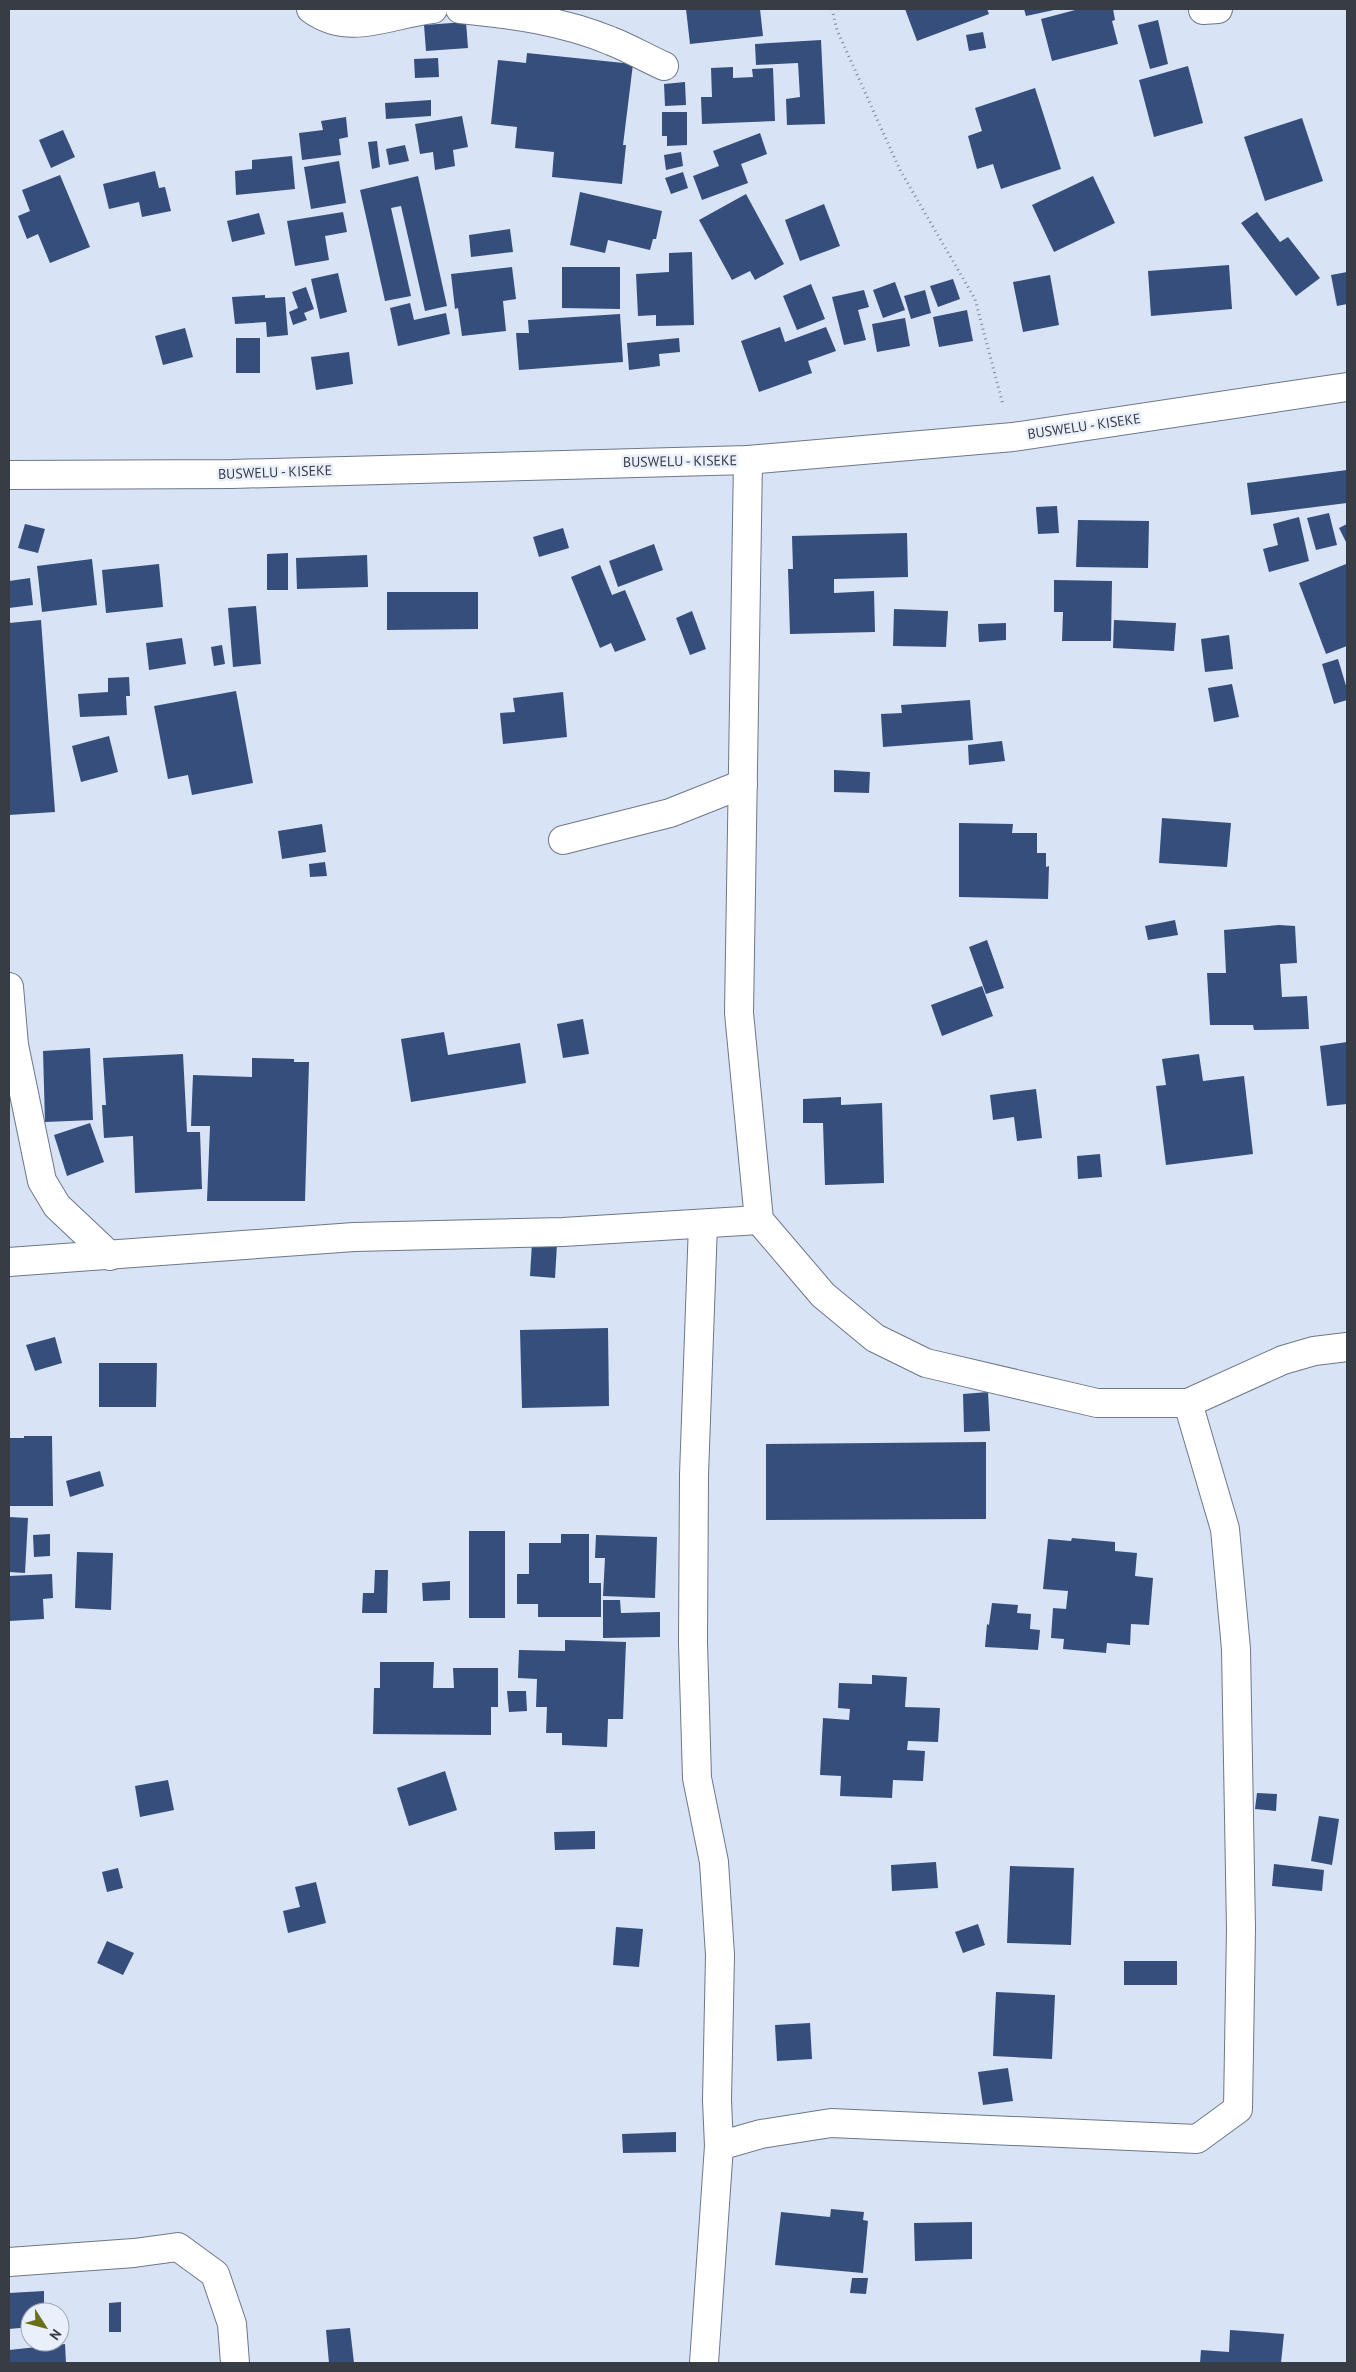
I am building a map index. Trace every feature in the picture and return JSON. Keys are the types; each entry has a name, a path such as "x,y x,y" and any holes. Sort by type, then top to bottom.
{"street":[{"path":"311,9 329,20 354,23 376,22 433,9"},
{"path":"460,9 523,16 576,29 611,41 664,66"},
{"name":"BUSWELU - KISEKE","path":"9,475 232,474 748,460 1013,437 1347,387"},
{"path":"748,460 739,1013 759,1220 823,1294 875,1338 926,1363 1097,1403 1188,1404 1283,1360 1314,1351 1347,1347"},
{"path":"563,840 670,813 743,784"},
{"path":"9,987 12,1053 42,1181 57,1206 110,1256"},
{"path":"9,1262 354,1237 563,1232 759,1220"},
{"path":"703,1224 694,1475 692,1643 697,1778 714,1862 720,1955 717,2100 719,2146 704,2363"},
{"path":"719,2146 761,2134 831,2123 1197,2139 1238,2108 1241,1929 1236,1649 1225,1529 1188,1404"},
{"path":"9,2262 134,2253 178,2247 215,2274 232,2324 235,2363"}],"path":[{"path":"832,9 837,30 900,170 975,299 993,372 1013,437"}],"building":[{"path":"686,9 760,9 763,36 690,44"},
{"path":"905,9 987,9 989,14 917,41"},
{"path":"1024,9 1054,9 1054,10 1026,16"},
{"path":"1079,9 1113,9 1115,20 1112,21 1118,44 1052,61 1041,19"},
{"path":"1158,20 1168,64 1150,69 1138,25"},
{"path":"466,22 468,48 426,51 424,25"},
{"path":"983,32 986,48 969,51 966,35"},
{"path":"821,40 825,124 787,125 786,99 800,97 798,63 756,65 755,44"},
{"path":"527,53 633,64 623,145 626,145 622,184 552,177 554,152 515,148 517,127 491,124 498,60 526,63"},
{"path":"438,58 439,77 415,78 414,59"},
{"path":"1188,66 1203,123 1154,137 1139,80"},
{"path":"733,67 733,78 753,77 752,69 773,68 775,121 702,124 701,97 712,97 711,68"},
{"path":"685,82 686,105 665,106 664,84"},
{"path":"1035,88 1061,169 1001,189 993,164 977,169 968,136 982,131 975,108"},
{"path":"431,100 431,116 386,119 385,103"},
{"path":"662,112 687,112 687,145 667,146 667,136 662,136"},
{"path":"462,116 468,147 453,150 455,166 435,170 433,152 420,154 415,124"},
{"path":"346,117 348,137 339,139 341,155 302,160 299,133 323,130 321,121"},
{"path":"1302,118 1323,181 1265,201 1244,137"},
{"path":"63,130 75,157 51,168 39,140"},
{"path":"760,133 767,154 741,164 748,183 702,200 693,176 719,166 713,151"},
{"path":"377,141 380,167 372,169 368,142"},
{"path":"405,145 409,161 389,165 386,149"},
{"path":"681,152 683,166 666,170 664,155"},
{"path":"292,156 295,189 236,195 235,171 252,169 252,160"},
{"path":"339,161 346,203 311,209 304,167"},
{"path":"155,171 159,188 165,187 171,211 142,217 139,202 109,209 103,184"},
{"path":"683,172 688,188 671,194 665,178"},
{"path":"60,175 90,247 50,263 38,234 27,239 18,216 30,211 22,190"},
{"path":"418,176 447,306 425,311 401,206 391,208 411,296 385,301 360,190"},
{"path":"1093,176 1115,223 1054,252 1032,205"},
{"path":"580,192 662,211 656,239 653,239 650,250 608,240 605,253 570,245"},
{"path":"746,194 784,264 755,280 750,271 732,280 699,220"},
{"path":"824,204 840,246 800,261 785,220"},
{"path":"343,212 347,232 325,236 329,260 295,266 287,221"},
{"path":"1257,212 1280,242 1288,237 1320,278 1296,296 1241,223"},
{"path":"259,213 265,234 232,242 227,221"},
{"path":"510,229 513,252 471,257 469,235"},
{"path":"692,252 694,325 656,326 656,315 638,316 636,274 669,272 669,253"},
{"path":"1229,265 1232,309 1151,316 1148,271"},
{"path":"512,267 516,299 503,301 506,331 462,336 458,308 455,309 451,274"},
{"path":"562,267 620,267 620,309 562,308"},
{"path":"1347,272 1347,304 1337,306 1331,275"},
{"path":"338,273 347,312 320,319 311,279"},
{"path":"1050,275 1059,325 1023,332 1013,282"},
{"path":"953,279 960,299 938,307 930,286"},
{"path":"895,282 905,310 883,318 873,290"},
{"path":"811,284 825,319 797,330 783,296"},
{"path":"306,287 314,309 304,313 307,320 293,325 289,312 298,308 292,292"},
{"path":"864,290 869,307 858,310 866,340 844,345 832,297"},
{"path":"925,290 931,313 911,319 904,296"},
{"path":"265,295 265,298 285,297 288,335 267,337 266,322 235,324 232,297"},
{"path":"410,303 414,320 446,313 450,334 398,346 390,308"},
{"path":"967,310 973,341 939,347 933,317"},
{"path":"620,314 623,362 519,370 516,333 529,333 528,320"},
{"path":"905,318 910,346 877,352 872,324"},
{"path":"780,327 785,342 826,327 836,351 808,361 812,373 759,392 741,341"},
{"path":"185,328 193,357 163,365 155,336"},
{"path":"236,338 260,338 260,373 236,373"},
{"path":"679,338 680,352 659,354 660,366 629,370 627,343"},
{"path":"349,352 353,384 316,390 311,357"},
{"path":"1347,470 1347,503 1251,515 1247,483"},
{"path":"1057,506 1059,533 1038,534 1036,507"},
{"path":"1329,513 1337,545 1316,550 1307,518"},
{"path":"1299,517 1309,561 1269,572 1263,549 1278,545 1273,524"},
{"path":"1078,520 1149,521 1148,568 1076,567"},
{"path":"25,524 45,529 38,553 18,548"},
{"path":"1347,524 1347,544 1339,528"},
{"path":"563,528 569,548 539,557 533,537"},
{"path":"907,533 908,577 834,579 834,593 874,591 875,632 790,634 788,569 793,569 792,536"},
{"path":"654,544 663,570 618,587 609,561"},
{"path":"288,553 288,590 267,590 267,554"},
{"path":"367,555 368,587 297,589 296,558"},
{"path":"92,559 97,605 42,612 37,566"},
{"path":"159,564 163,607 106,613 102,570"},
{"path":"1346,564 1347,646 1326,654 1299,583"},
{"path":"600,565 612,595 625,590 646,640 615,652 611,643 600,648 571,577"},
{"path":"30,578 33,605 9,608 9,581"},
{"path":"1054,580 1112,581 1111,641 1062,641 1063,612 1054,612"},
{"path":"387,592 478,592 478,629 387,630"},
{"path":"256,606 261,664 233,667 228,608"},
{"path":"894,609 948,611 946,647 893,646"},
{"path":"692,611 706,649 690,655 676,618"},
{"path":"41,620 55,812 9,815 9,623"},
{"path":"1114,620 1176,623 1174,651 1113,648"},
{"path":"1006,623 1006,640 979,642 978,624"},
{"path":"1229,635 1233,669 1205,672 1201,639"},
{"path":"182,638 186,664 149,670 146,643"},
{"path":"222,645 225,664 214,666 211,647"},
{"path":"1338,659 1347,689 1347,700 1334,704 1322,664"},
{"path":"129,677 130,696 126,696 127,715 80,717 78,694 108,692 108,678"},
{"path":"1232,684 1239,717 1214,722 1208,688"},
{"path":"236,691 253,783 192,795 188,775 168,779 154,706"},
{"path":"563,692 567,737 503,744 500,713 515,712 513,698"},
{"path":"970,700 973,740 883,747 881,714 902,713 901,705"},
{"path":"109,736 118,772 81,782 72,746"},
{"path":"1002,741 1005,761 969,765 968,745"},
{"path":"834,770 870,772 869,793 834,792"},
{"path":"1162,818 1231,823 1227,867 1159,863"},
{"path":"959,823 1013,824 1012,833 1037,833 1037,853 1046,853 1046,867 1049,866 1048,899 959,897"},
{"path":"322,824 326,852 282,859 278,831"},
{"path":"325,862 327,876 310,877 309,864"},
{"path":"1175,920 1178,935 1148,940 1145,926"},
{"path":"1279,925 1295,926 1297,963 1280,964 1282,997 1307,996 1309,1029 1254,1030 1253,1025 1210,1025 1207,973 1226,973 1224,930"},
{"path":"987,940 1004,988 986,994 969,947"},
{"path":"982,986 993,1016 942,1036 931,1005"},
{"path":"583,1019 589,1054 563,1058 557,1024"},
{"path":"444,1032 448,1055 520,1043 526,1083 411,1102 401,1039"},
{"path":"1347,1042 1347,1104 1327,1106 1320,1046"},
{"path":"90,1048 93,1120 45,1122 43,1051"},
{"path":"183,1054 187,1132 200,1132 202,1189 135,1193 133,1136 104,1138 102,1105 106,1105 103,1058"},
{"path":"1199,1054 1203,1081 1244,1076 1253,1154 1166,1165 1156,1086 1166,1085 1162,1059"},
{"path":"252,1058 294,1059 294,1062 309,1062 305,1201 207,1201 210,1126 191,1126 193,1075 252,1077"},
{"path":"1036,1089 1042,1138 1017,1141 1014,1117 993,1120 990,1095"},
{"path":"841,1097 841,1105 882,1103 884,1183 825,1185 823,1123 803,1123 803,1099"},
{"path":"90,1123 104,1162 67,1176 54,1135"},
{"path":"1100,1154 1102,1177 1078,1179 1077,1156"},
{"path":"532,1242 557,1244 555,1278 530,1276"},
{"path":"608,1328 609,1406 522,1408 520,1330"},
{"path":"55,1337 62,1363 35,1371 26,1345"},
{"path":"99,1363 157,1363 156,1407 99,1407"},
{"path":"988,1392 990,1431 964,1432 963,1394"},
{"path":"24,1436 52,1436 53,1506 9,1506 9,1438 24,1438"},
{"path":"986,1442 986,1519 766,1520 766,1444"},
{"path":"100,1471 104,1486 70,1497 66,1481"},
{"path":"9,1517 28,1518 25,1573 9,1572"},
{"path":"469,1531 505,1531 505,1618 469,1618"},
{"path":"50,1534 50,1556 34,1557 33,1535"},
{"path":"561,1534 589,1534 589,1583 601,1583 601,1617 538,1617 538,1604 517,1604 517,1574 529,1574 529,1543 561,1543"},
{"path":"596,1535 657,1537 655,1598 603,1596 605,1558 595,1558"},
{"path":"1072,1538 1115,1542 1115,1551 1137,1553 1135,1576 1153,1578 1149,1625 1131,1624 1130,1645 1107,1643 1106,1653 1063,1649 1064,1639 1051,1638 1053,1608 1066,1609 1068,1591 1043,1589 1048,1539 1071,1541"},
{"path":"77,1552 113,1553 111,1610 75,1608"},
{"path":"375,1570 388,1570 387,1613 362,1613 363,1593 374,1593"},
{"path":"52,1574 53,1598 43,1599 44,1619 9,1621 9,1576"},
{"path":"450,1581 450,1600 423,1601 422,1583"},
{"path":"603,1600 620,1600 621,1613 660,1612 660,1637 603,1638"},
{"path":"992,1603 1018,1605 1017,1613 1031,1614 1030,1629 1040,1630 1038,1650 985,1647 987,1624 989,1625"},
{"path":"565,1640 626,1642 623,1719 608,1719 607,1747 562,1745 562,1733 546,1733 547,1707 536,1707 537,1679 518,1678 519,1650 565,1651"},
{"path":"380,1662 434,1662 433,1688 454,1688 453,1668 498,1668 498,1707 491,1707 491,1735 373,1734 374,1688 380,1688"},
{"path":"872,1675 907,1677 905,1707 940,1708 938,1742 908,1741 907,1750 925,1751 923,1781 893,1780 892,1798 840,1796 841,1776 820,1775 823,1718 849,1720 850,1709 838,1708 839,1683 872,1684"},
{"path":"507,1691 526,1691 527,1711 509,1712"},
{"path":"445,1771 457,1810 409,1826 397,1788"},
{"path":"168,1780 174,1810 140,1817 135,1786"},
{"path":"1257,1793 1277,1794 1276,1811 1255,1809"},
{"path":"1319,1816 1339,1819 1332,1865 1311,1861"},
{"path":"595,1831 595,1849 555,1850 554,1832"},
{"path":"936,1862 938,1888 892,1891 891,1865"},
{"path":"1274,1864 1324,1870 1322,1891 1272,1886"},
{"path":"1010,1866 1074,1868 1071,1945 1007,1943"},
{"path":"118,1868 123,1888 107,1892 102,1872"},
{"path":"316,1882 326,1923 288,1933 283,1911 300,1907 295,1887"},
{"path":"978,1924 985,1945 963,1953 955,1932"},
{"path":"616,1927 643,1929 639,1967 613,1965"},
{"path":"107,1941 134,1953 123,1975 97,1963"},
{"path":"1124,1961 1177,1961 1177,1985 1124,1985"},
{"path":"996,1992 1055,1995 1052,2059 993,2056"},
{"path":"810,2023 812,2059 777,2061 775,2025"},
{"path":"1008,2068 1013,2101 983,2105 978,2072"},
{"path":"676,2132 676,2152 623,2153 622,2134"},
{"path":"831,2209 864,2212 863,2220 868,2221 863,2273 775,2265 781,2212 830,2217"},
{"path":"972,2222 972,2259 915,2261 914,2223"},
{"path":"852,2278 868,2278 866,2294 850,2293"},
{"path":"44,2291 44,2302 20,2302 20,2328 9,2329 9,2293"},
{"path":"121,2302 121,2332 109,2332 109,2303"},
{"path":"350,2328 354,2363 329,2363 326,2330"},
{"path":"1230,2330 1284,2334 1281,2363 1200,2363 1201,2350 1229,2352"},
{"path":"20,2349 20,2352 65,2352 66,2363 10,2363 9,2350"}]}
